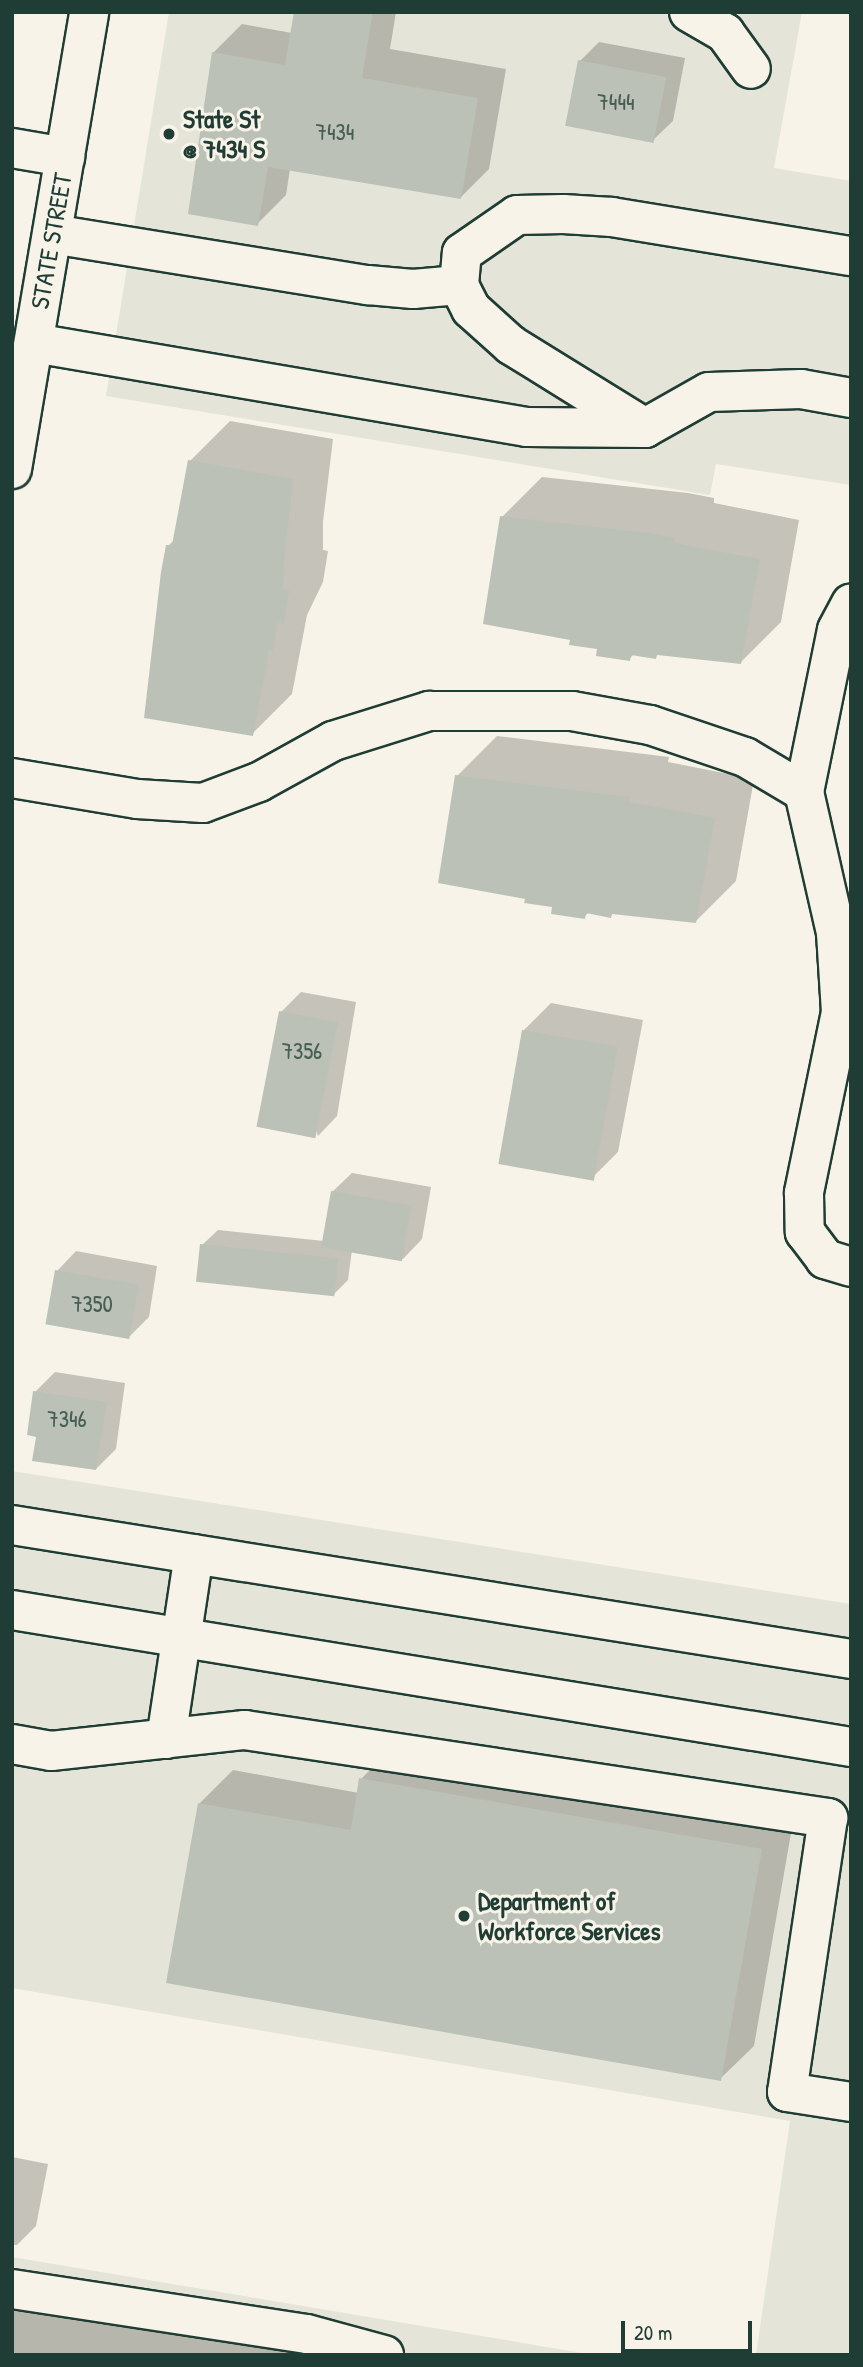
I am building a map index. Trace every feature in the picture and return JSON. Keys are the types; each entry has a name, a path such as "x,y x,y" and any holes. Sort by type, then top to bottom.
{"main road":[{"name":"STATE STREET","path":"13,456 89,12"},
{"path":"689,12 724,33 751,69"},
{"path":"12,148 65,157"},
{"path":"645,428 511,345 471,309 459,285 462,253 517,215 612,217 851,256"},
{"path":"52,234 369,285 413,289 459,285"},
{"path":"34,342 527,427 645,428 709,392 801,389 851,398"},
{"path":"851,604 837,630 804,792 836,933 841,1012 804,1193 805,1232 825,1259 851,1267"},
{"path":"12,778 137,799 203,803 259,782 333,741 429,711 572,712 650,725 745,757 804,792"},
{"path":"12,1525 851,1660"},
{"path":"166,1739 194,1554"},
{"path":"12,1610 851,1746"},
{"path":"12,1744 51,1751 245,1731 839,1820 787,2092 851,2102"},
{"path":"12,2289 307,2334 384,2355"}],"shaded area":[{"path":"169,12 802,12 774,168 851,181 851,485 716,464 710,495 106,396"},
{"path":"12,1471 851,1604 851,2355 756,2355 790,2121 12,1988"},
{"path":"12,2257 594,2355 12,2355"}],"building":[{"path":"294,12 373,12 362,78 478,98 461,199 268,167 258,226 188,214 212,52 285,65"},
{"path":"578,60 666,77 654,143 565,126"},
{"path":"188,460 293,479 284,563 283,589 289,590 284,624 277,623 273,651 269,650 253,736 144,718 161,572 166,545 172,545"},
{"path":"500,516 648,533 675,538 674,543 760,559 741,664 657,655 656,659 631,655 630,661 596,656 597,649 569,645 570,640 483,624"},
{"path":"455,775 630,797 629,802 715,818 696,923 612,914 611,918 586,913 585,919 551,914 552,907 524,903 525,899 438,883"},
{"path":"279,1011 338,1022 315,1138 256,1127"},
{"path":"522,1030 618,1047 594,1181 498,1164"},
{"path":"331,1191 412,1205 402,1261 321,1247"},
{"path":"200,1244 338,1259 334,1296 196,1282"},
{"path":"55,1270 139,1285 129,1339 45,1324"},
{"path":"33,1391 107,1402 96,1470 32,1461 36,1437 27,1435"},
{"name":"Department of Workforce Services","path":"359,1778 762,1849 721,2081 166,1983 198,1803 351,1830"}],"place":[{"name":"State St @ 7434 S","path":"169,134"},
{"name":"Department of Workforce Services","path":"464,1916"}]}
